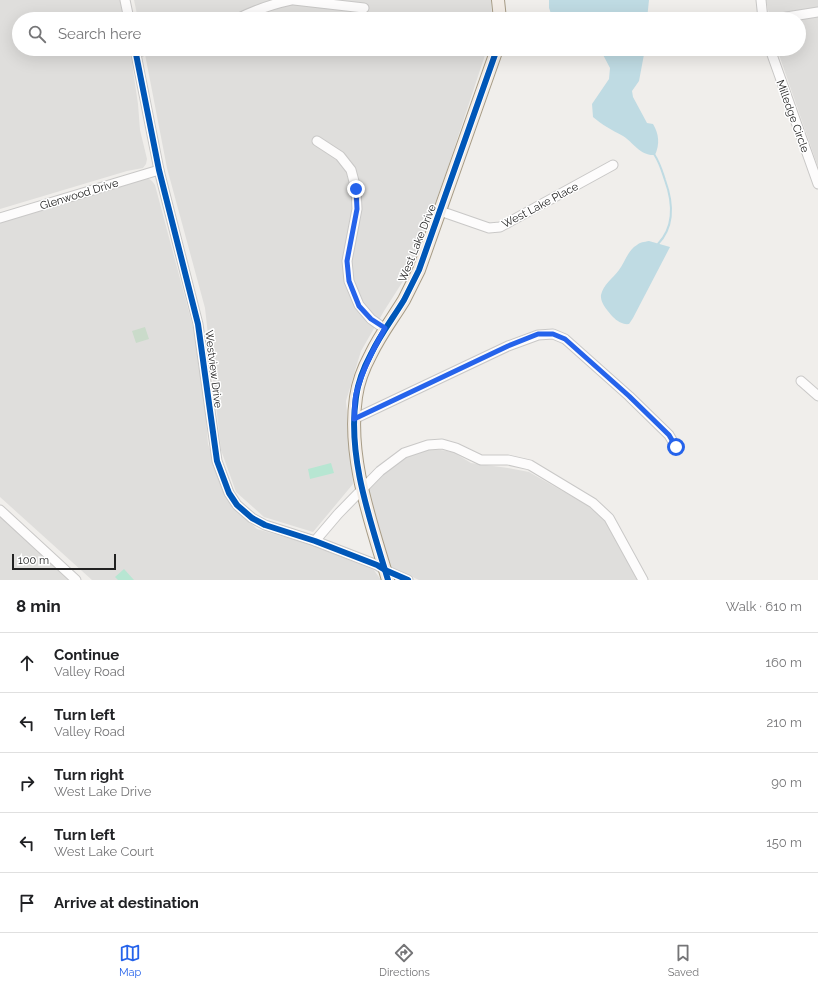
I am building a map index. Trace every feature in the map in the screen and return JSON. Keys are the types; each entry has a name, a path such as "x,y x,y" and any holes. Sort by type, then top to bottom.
{"main road":[{"path":"498,0 499,12"},
{"name":"West Lake Drive","path":"387,575 362,490 356,457 354,419 356,396 362,373 371,354 385,328 404,300 419,270 494,56"}],"street":[{"path":"125,0 128,12"},
{"path":"251,12 274,3 291,0"},
{"path":"294,0 364,8"},
{"path":"761,0 762,12"},
{"path":"806,14 818,12"},
{"name":"Westview Drive","path":"137,56 159,170 198,324 217,461 229,493 237,505 252,518 270,527 315,541 377,565 387,575 408,580"},
{"name":"Milledge Circle","path":"772,56 818,184"},
{"path":"317,142 340,156 351,170 356,189 357,209 347,261 349,281 359,306 371,319 385,328"},
{"name":"West Lake Place","path":"440,211 489,228 495,228 511,221 613,165"},
{"name":"Glenwood Drive","path":"0,218 159,170"},
{"path":"354,419 508,346 538,334 553,334 565,339 629,396 669,435 676,447"},
{"path":"801,381 818,396"},
{"path":"315,541 338,514 380,471 404,452 428,445 442,444 456,448 481,460 508,460 530,465 592,503 609,518 643,580"},
{"path":"0,510 76,580"}],"shaded area":[{"path":"0,0 122,0 124,12 12,12 12,56 131,56 140,130 147,159 146,164 143,168 127,171 0,209"},
{"path":"134,0 491,0 492,12 137,12"},
{"path":"766,0 818,0 818,167 779,56 806,56 806,12 769,12"},
{"path":"145,56 485,56 446,173 412,267 361,351 346,401 353,484 313,532 264,517 236,492 221,450 205,308 167,168"},
{"path":"148,178 155,185 197,342 198,363 204,393 208,444 225,494 238,512 257,529 309,544 374,570 381,580 92,580 0,497 0,220"},
{"path":"428,448 453,452 471,463 529,472 587,505 607,522 637,580 419,580 391,567 364,486 405,456"},
{"path":"0,515 71,580 0,580"}],"green space":[{"path":"145,327 149,339 136,343 132,331"},
{"path":"331,463 334,473 310,479 308,469"},
{"path":"124,569 134,580 118,580 115,577"}],"water":[{"path":"549,0 649,0 648,12 550,12"},
{"path":"604,56 644,56 639,81 632,91 633,97 647,123 653,124 657,132 658,143 655,155 650,155 641,151 623,136 593,117 592,104 609,79 610,68"},
{"path":"649,241 670,247 633,318 629,324 622,323 613,317 605,307 601,298 602,291 619,270 631,250 639,243"}],"waterway":[{"path":"654,154 663,173 668,188 671,205 670,222 664,237 658,244"}],"cycle path":[{"path":"136,56 159,170 198,324 217,461 229,493 237,505 252,518 265,525 315,541 377,565 408,580"},
{"path":"388,580 368,513 358,466 354,420 357,391 364,369 382,333 404,300 419,270 495,56"}],"route":[{"path":"356,189 357,209 355,225 347,261 349,281 359,306 371,319 385,328 362,373 356,396 354,419 508,346 538,334 553,334 565,339 629,396 669,435 676,447"}]}
